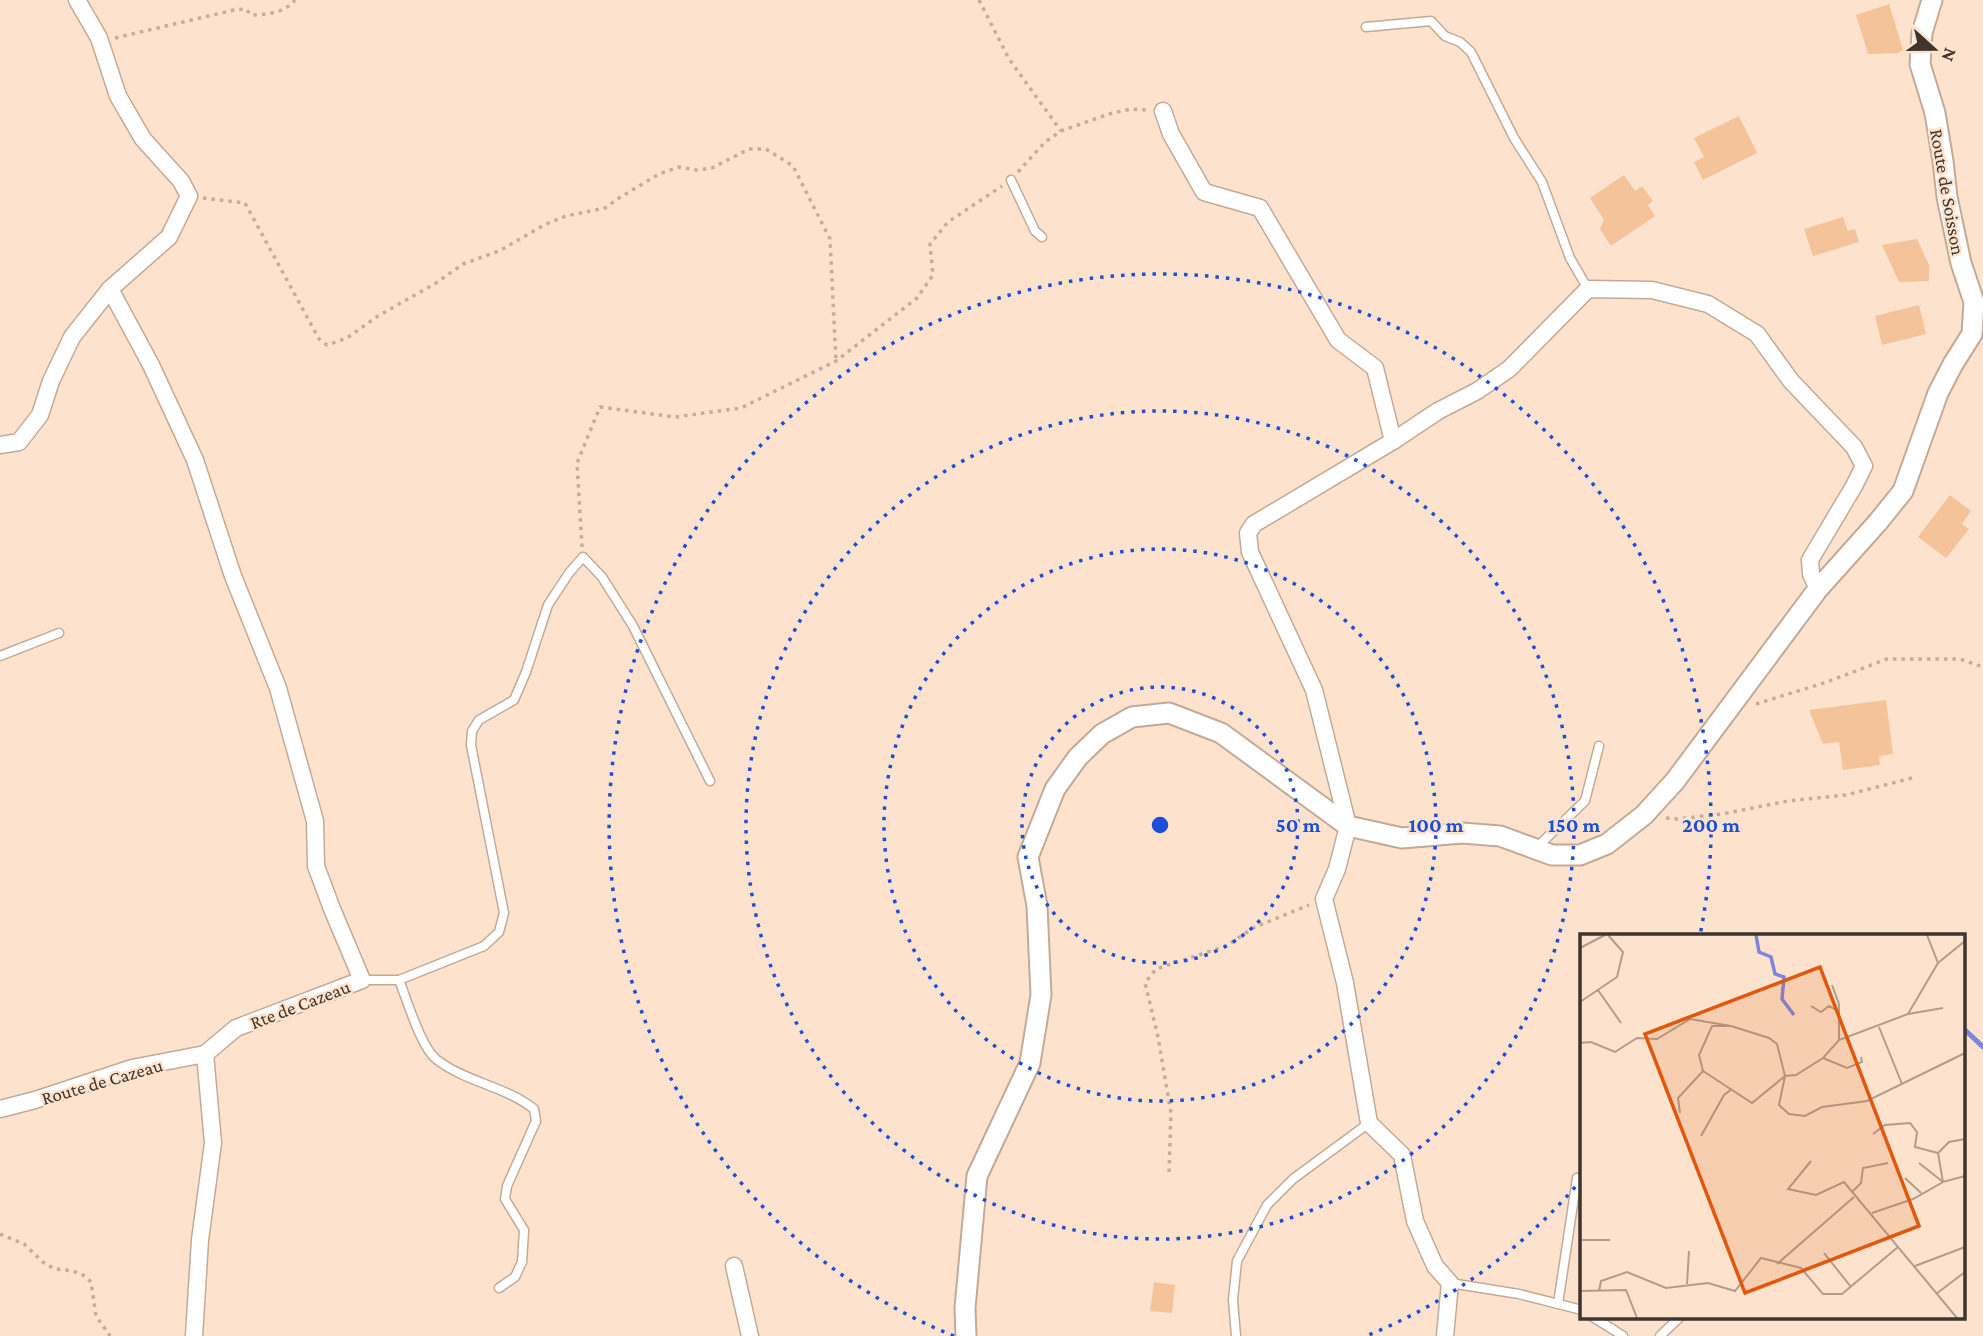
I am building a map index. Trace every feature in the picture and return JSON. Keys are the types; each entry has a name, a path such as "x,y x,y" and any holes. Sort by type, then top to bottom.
{"street":[{"path":"0,445 19,442 40,415 51,380 72,337 110,289 169,237 189,196 181,181 143,139 124,107 99,38 77,0"},
{"name":"Route de Soisson","path":"1348,827 1402,838 1462,833 1500,836 1552,855 1580,855 1607,844 1643,815 1675,780 1818,590 1903,491 1938,393 1972,334 1975,302 1961,263 1947,197 1935,113 1920,64 1922,33 1932,0"},
{"path":"1163,111 1171,134 1204,192 1260,208 1338,340 1374,368 1393,441"},
{"path":"110,289 151,365 195,460 233,576 278,688 315,821 316,866 362,980"},
{"path":"1445,1336 1450,1283 1435,1266 1415,1222 1402,1156 1369,1123 1345,983 1324,898 1337,869 1348,827 1314,690 1250,552 1248,533 1254,524 1438,411 1477,391 1509,369 1588,289 1652,290 1708,304 1757,334 1791,381 1854,447 1864,466 1810,561 1811,574 1818,590"},
{"path":"966,1336 965,1308 977,1177 1030,1063 1041,995 1038,906 1028,857 1055,789 1078,757 1102,734 1132,717 1169,713 1221,733 1348,827"},
{"name":"Rte de Cazeau","path":"205,1054 236,1028 362,980"},
{"path":"194,1336 200,1240 213,1143 205,1054"},
{"name":"Route de Cazeau","path":"0,1109 132,1068 205,1054"},
{"path":"734,1266 750,1336"}],"lane":[{"path":"1366,27 1431,21 1446,36 1471,51 1514,138 1542,182 1570,258 1588,289"},
{"path":"1011,180 1035,231 1042,237"},
{"path":"362,980 399,980 484,946 499,932 505,913 471,745 472,731 479,720 514,700 526,673 548,604 583,558 602,577 633,626 710,781"},
{"path":"0,656 59,633"},
{"path":"1535,849 1585,801 1599,746"},
{"path":"399,980 424,1042 435,1058 459,1072 524,1101 534,1109 536,1121 505,1199 524,1230 522,1262 515,1277 499,1288"},
{"path":"1236,1336 1233,1300 1237,1261 1268,1205 1293,1179 1369,1123"},
{"path":"1559,1304 1577,1178"},
{"path":"1450,1283 1519,1294 1580,1309"},
{"path":"1595,1318 1623,1336"},
{"path":"1660,1336 1679,1318"}],"path":[{"path":"99,38 114,38 234,10 246,9 251,15 263,15 289,8 295,0"},
{"path":"979,0 1009,59 1061,131"},
{"path":"583,558 578,463 600,407 675,417 741,408 836,361 916,299 933,275 930,243 948,222 1011,180 1045,142 1061,131 1109,114 1131,109 1163,111"},
{"path":"189,196 245,203 319,339 327,345 347,338 463,264 499,251 544,225 566,216 605,208 659,174 679,167 697,170 712,168 748,149 766,149 793,166 830,239 836,361"},
{"path":"1726,711 1748,707 1814,686 1887,659 1960,659 1983,667"},
{"path":"1643,815 1677,819 1722,814 1788,801 1846,795 1912,778"},
{"path":"1169,1172 1171,1113 1158,1037 1145,983 1156,969 1226,946 1255,927 1324,898"},
{"path":"0,1234 24,1244 45,1264 85,1276 91,1282 96,1316 110,1336"}],"building":[{"path":"1889,4 1904,53 1868,54 1856,15"},
{"path":"1739,116 1757,153 1703,180 1694,162 1704,157 1694,138"},
{"path":"1624,175 1635,191 1642,186 1653,201 1648,205 1655,216 1611,246 1600,229 1604,220 1590,198"},
{"path":"1843,217 1848,231 1855,229 1859,242 1813,256 1804,229"},
{"path":"1917,239 1929,265 1929,281 1899,282 1882,245"},
{"path":"1919,305 1926,334 1882,345 1875,316"},
{"path":"1950,495 1971,511 1962,524 1969,529 1946,558 1918,537"},
{"path":"1886,700 1893,754 1879,756 1880,765 1843,770 1839,742 1823,744 1809,710"},
{"path":"1154,1282 1175,1285 1172,1313 1150,1311"}],"waterway":[{"path":"1966,1031 1983,1047"}]}
